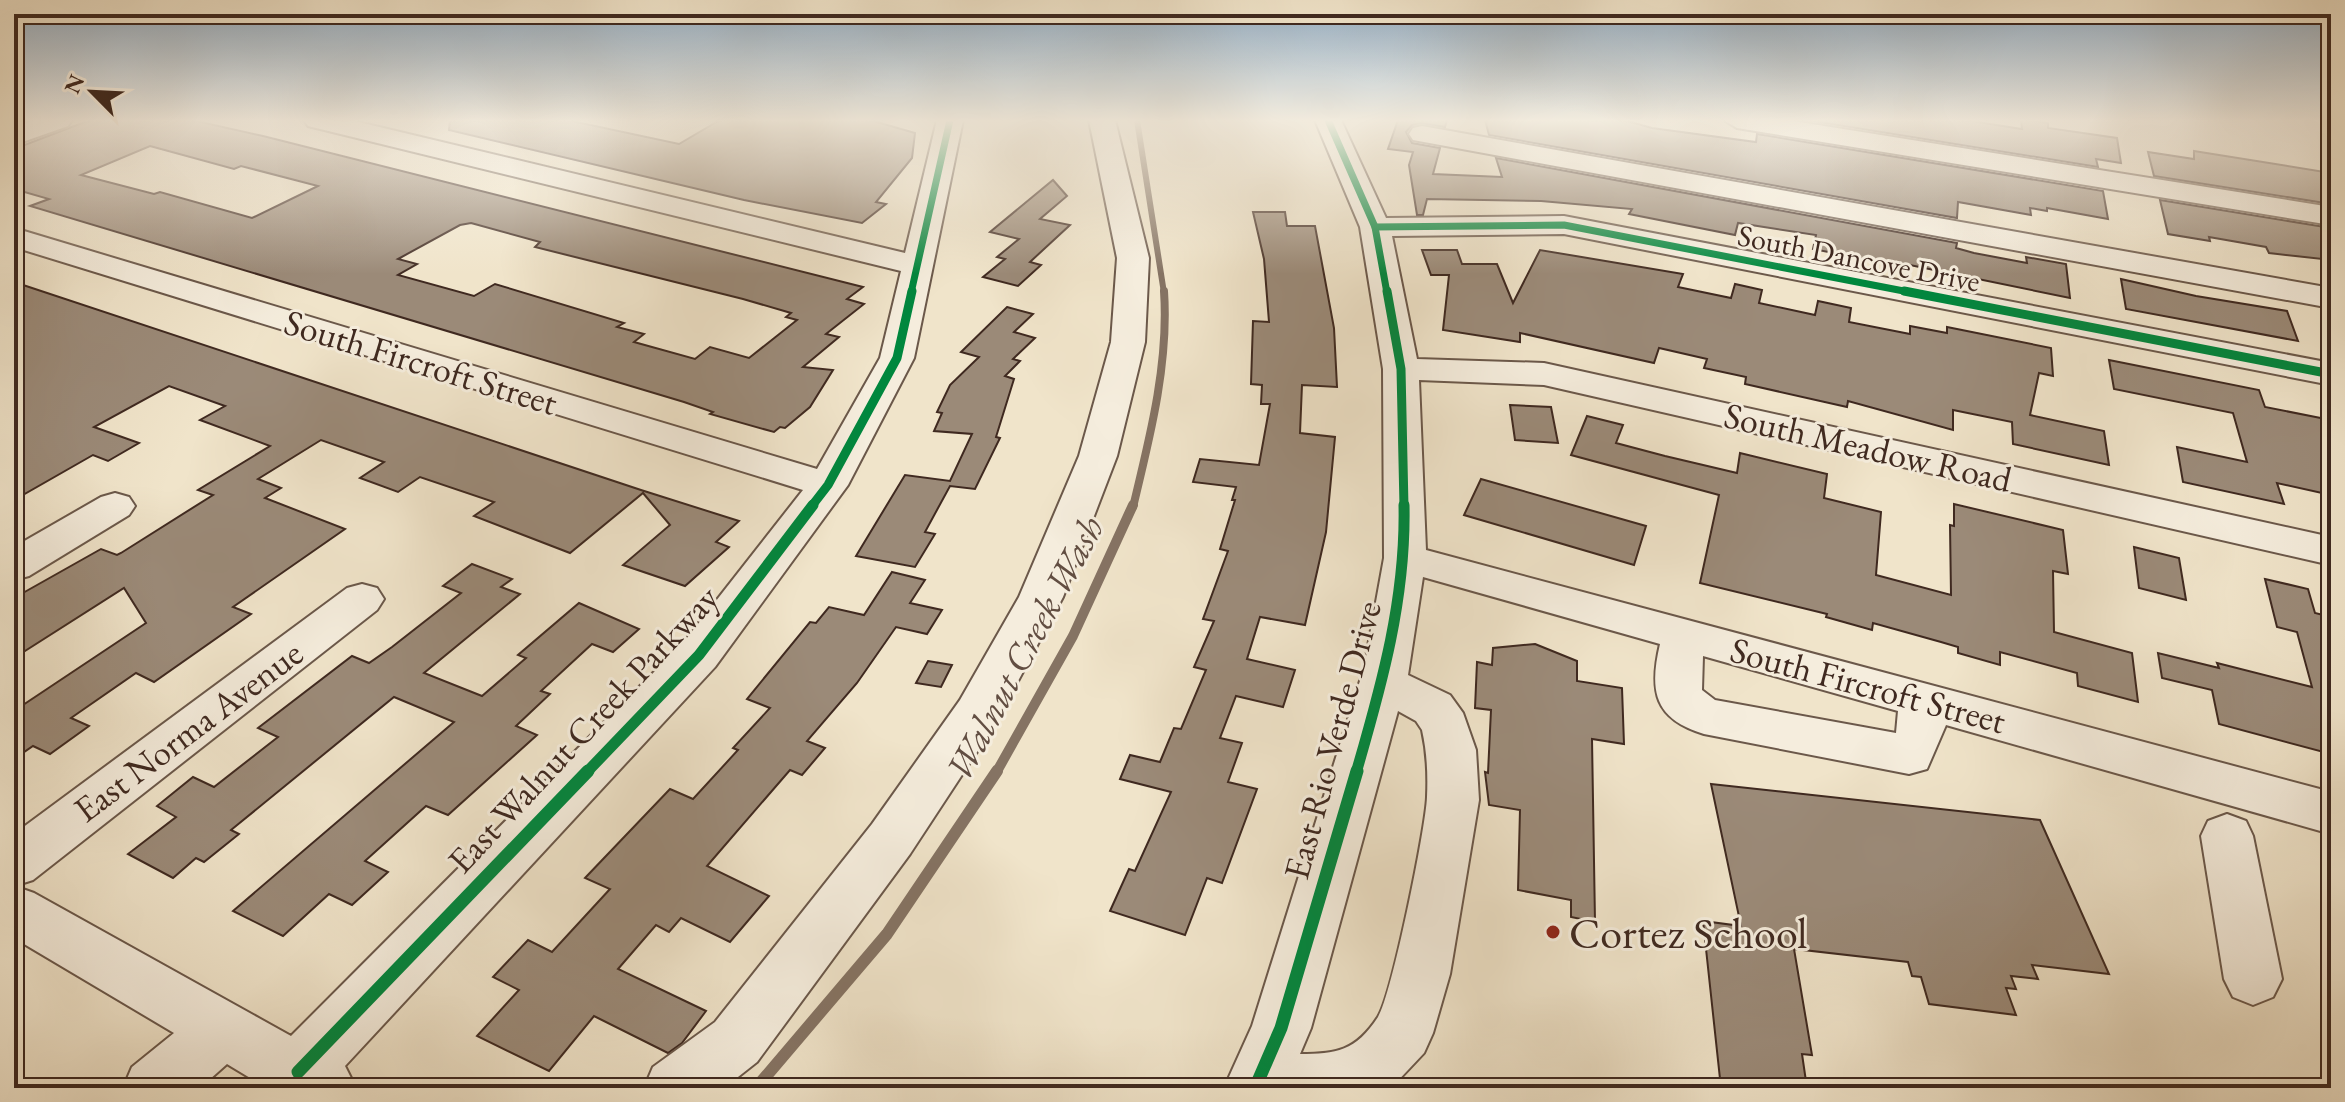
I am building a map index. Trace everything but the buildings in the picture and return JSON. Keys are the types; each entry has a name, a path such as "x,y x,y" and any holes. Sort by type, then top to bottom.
{"street":[{"path":"529,171 920,266"},
{"name":"East Walnut Creek Parkway","path":"312,1080 699,655 828,485 897,358 939,171"},
{"path":"675,1088 736,1042 891,839 977,713 1041,597 1098,456 1128,342 1133,258 1114,171"},
{"name":"East Rio Verde Drive","path":"1255,1086 1281,1028 1382,682 1405,558 1401,369 1375,227 1351,171"},
{"path":"1629,171 2331,298"},
{"path":"2055,171 2331,216"},
{"name":"South Dancove Drive","path":"1375,227 1564,225 2331,374"},
{"name":"South Fircroft Street","path":"14,237 828,485"},
{"name":"South Meadow Road","path":"1401,369 1544,374 2331,551"},
{"path":"14,566 115,506"},
{"name":"South Fircroft Street","path":"1405,558 2331,813"},
{"name":"East Norma Avenue","path":"14,864 362,599"},
{"path":"1684,635 1677,680 1679,697 1690,710 1704,716 1909,755 1922,731 1922,700"},
{"path":"1255,1086 1345,1083 1373,1065 1403,1033 1421,974 1453,800 1451,750 1446,726 1433,708 1382,682"},
{"path":"2227,836 2253,979"},
{"path":"14,910 312,1080"},
{"path":"154,1088 223,1030"}],"waterway":[{"name":"Walnut Creek Wash","path":"1145,171 1164,293"},
{"name":"Walnut Creek Wash","path":"1133,507 1161,373 1164,291"},
{"name":"Walnut Creek Wash","path":"996,773 1073,636 1133,505"},
{"name":"Walnut Creek Wash","path":"756,1088 887,934 997,771"}],"cycle path":[{"path":"298,1072 699,655 828,485 897,358 939,171"},
{"path":"1255,1088 1281,1028 1387,668 1405,558 1401,369 1375,227 1351,171"},
{"path":"1375,227 1564,225 2331,374"}],"place":[{"name":"Cortez School","path":"1553,932"}]}
